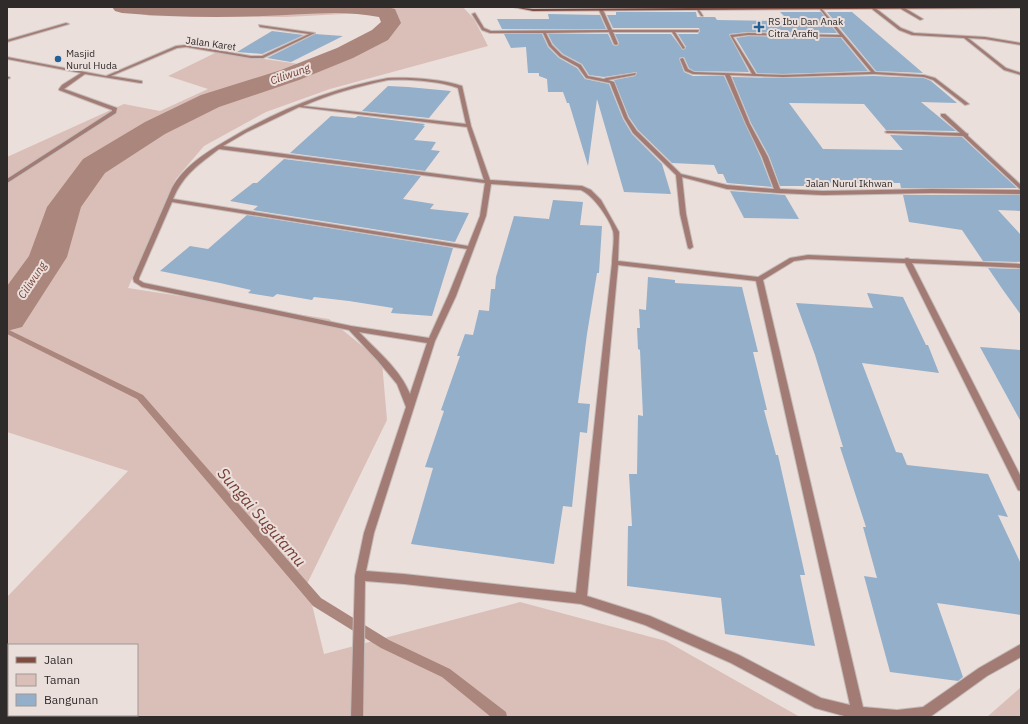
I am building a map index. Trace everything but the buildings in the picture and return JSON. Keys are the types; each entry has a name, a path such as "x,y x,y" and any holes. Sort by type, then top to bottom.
{"main road":[{"path":"515,7 533,10 1021,7"}],"street":[{"path":"873,8 906,33 925,36 998,40 1021,44"},
{"path":"902,8 922,20"},
{"path":"697,9 702,15"},
{"path":"820,9 841,36 874,73"},
{"path":"601,10 616,44"},
{"path":"474,14 483,29 486,31 698,31"},
{"path":"7,41 67,24"},
{"name":"Jalan Karet","path":"106,77 176,47 186,46 251,57 263,57 313,34 260,26"},
{"path":"673,31 683,48"},
{"path":"544,32 550,45 561,56 580,66 587,77 612,82 626,118 635,132 679,175 683,214 690,247"},
{"path":"755,75 731,36 748,34 841,36"},
{"path":"966,38 1005,69 1021,74"},
{"path":"7,58 140,82"},
{"path":"682,59 687,72 755,75 874,73 930,77 967,104"},
{"path":"7,181 114,112 115,109 62,89 64,86 84,73"},
{"path":"603,80 635,74"},
{"path":"727,74 748,124 765,157 778,191"},
{"path":"357,717 360,576 369,533 431,341 471,248 483,216 488,182 469,126 460,87 452,84 391,79 383,80 341,91 299,106 259,124 217,147 190,168 178,182 136,278 138,283 351,328 431,341"},
{"path":"299,106 469,126"},
{"path":"943,115 1021,188"},
{"path":"887,132 966,135"},
{"path":"217,147 488,182 572,187 589,191 599,201 616,232 615,263 581,599"},
{"name":"Jalan Nurul Ikhwan","path":"679,175 727,187 778,191 823,193 932,191 1021,192"},
{"path":"170,200 471,248"},
{"path":"615,263 759,279 792,259 808,257 1021,266"},
{"path":"907,260 1021,487"},
{"path":"759,279 858,713"},
{"path":"351,328 381,359 401,383 410,407"},
{"path":"360,576 404,578 581,599 646,620 735,659 819,704 858,713 898,716 925,713 983,672 1021,650"}],"green space":[{"path":"111,7 463,7 474,19 488,46 330,89 266,112 204,146 176,179 128,288 329,319 382,362 387,420 307,584 324,654 520,602 666,641 800,717 7,717 7,597 128,471 7,432 7,157 124,104 160,111 208,89 168,76 217,52 313,66 389,25 386,17 364,13 286,17 150,16"},
{"path":"1021,687 1021,717 987,717"}],"waterway":[{"name":"Ciliwung","path":"7,317 48,257 64,207 94,166 155,128 210,101 290,75 345,53 380,35 391,23 388,13 360,8 180,11 122,7"},
{"name":"Sungai Sugutamu","path":"7,331 140,397 317,602 385,644 446,673 501,717"}],"place":[{"name":"RS Ibu Dan Anak Citra Arafiq","path":"759,27"},
{"name":"Masjid Nurul Huda","path":"58,59"}]}
